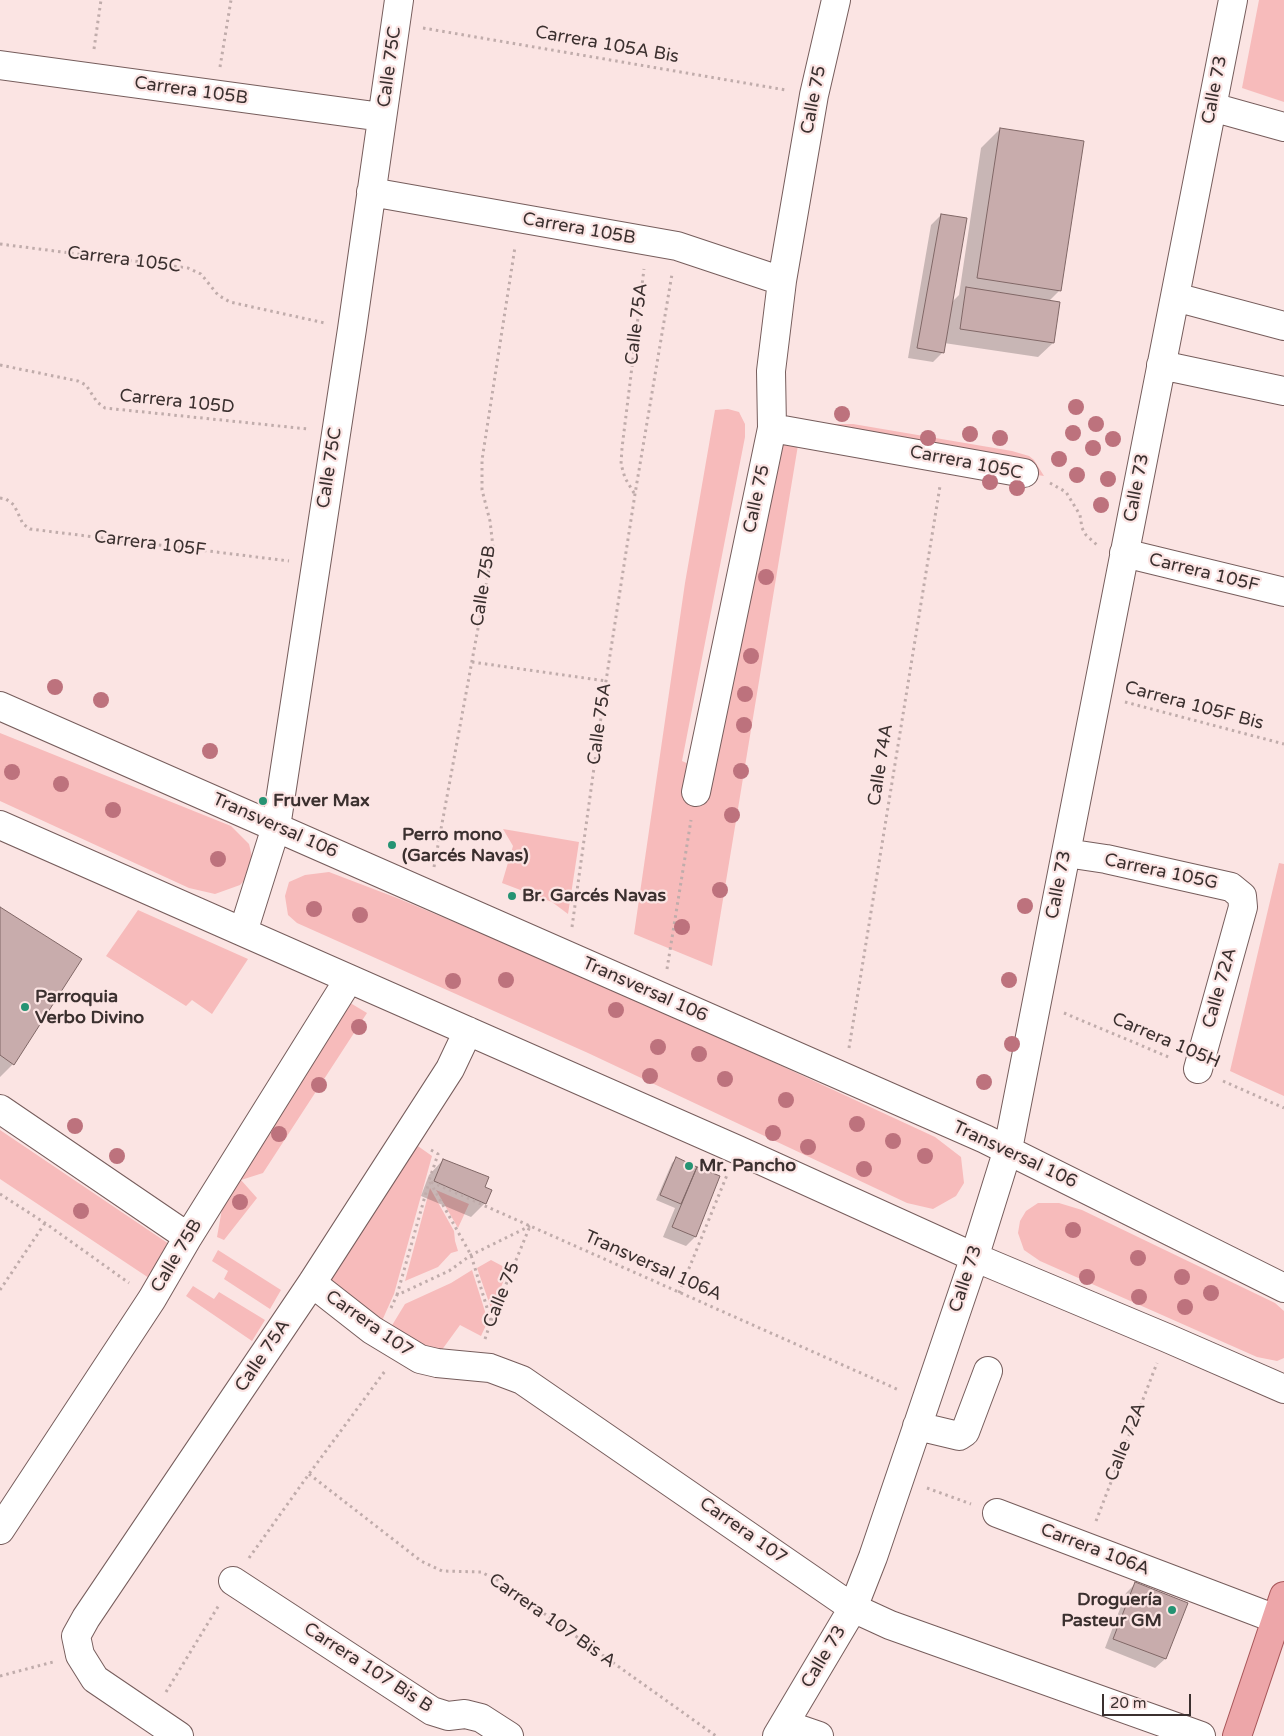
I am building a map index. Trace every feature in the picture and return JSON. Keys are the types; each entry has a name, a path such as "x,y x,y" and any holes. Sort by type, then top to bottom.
{"main road":[{"path":"1237,1736 1280,1617"}],"street":[{"name":"Calle 75","path":"696,792 772,428 771,371 782,281 814,95 836,0"},
{"name":"Calle 73","path":"781,1730 853,1608 873,1557 974,1257 1008,1149 1233,0"},
{"name":"Calle 75C","path":"243,932 276,827 398,12"},
{"name":"Carrera 105B","path":"0,66 382,117"},
{"path":"1212,107 1284,127"},
{"name":"Carrera 105B","path":"372,192 677,246 782,281"},
{"path":"1175,297 1284,326"},
{"path":"1161,365 1284,392"},
{"name":"Carrera 105C","path":"772,428 1024,473"},
{"name":"Carrera 105F","path":"1124,553 1284,592"},
{"name":"Transversal 106","path":"0,706 1008,1149 1284,1288"},
{"path":"0,825 738,1150 974,1257 1284,1389"},
{"name":"Carrera 105G","path":"1066,853 1106,859 1231,887 1242,896 1243,907"},
{"name":"Calle 72A","path":"1198,1069 1243,907"},
{"name":"Calle 75B","path":"0,1530 152,1299 188,1237 349,978"},
{"name":"Calle 75A","path":"151,1716 95,1679 80,1655 76,1636 86,1618 312,1283 450,1069 468,1031"},
{"path":"0,1109 188,1237"},
{"name":"Carrera 107","path":"312,1283 379,1334 402,1349 428,1362 477,1366 498,1370 522,1380 853,1608 890,1626 1201,1736"},
{"path":"921,1414 959,1436 965,1432 988,1371"},
{"name":"Carrera 106A","path":"997,1513 1280,1617"},
{"name":"Carrera 107 Bis B","path":"234,1581 432,1711 448,1716 465,1714 482,1718 509,1736"},
{"path":"151,1716 179,1736"},
{"path":"781,1730 819,1736"}],"path":[{"path":"89,78 102,0"},
{"path":"216,95 231,0"},
{"name":"Carrera 105A Bis","path":"398,12 814,95"},
{"name":"Calle 75B","path":"429,894 493,548 490,520 482,490 482,460 520,218"},
{"name":"Calle 75A","path":"635,494 625,478 622,464 622,448 647,241"},
{"name":"Carrera 105C","path":"0,244 188,268 201,274 218,295 230,302 352,329"},
{"name":"Calle 75A","path":"568,955 606,681 635,494 677,246"},
{"name":"Carrera 105D","path":"0,365 78,381 86,385 97,402 105,408 336,432"},
{"name":"Calle 74A","path":"836,1074 850,1044 945,459"},
{"name":"Carrera 105C","path":"1024,473 1052,483 1066,492 1080,515 1082,528 1090,539 1098,545 1124,553"},
{"name":"Carrera 105F","path":"0,498 6,499 14,505 23,524 30,530 315,564"},
{"path":"472,662 606,681"},
{"name":"Carrera 105F Bis","path":"1096,695 1284,744"},
{"path":"663,998 696,792"},
{"name":"Carrera 105H","path":"1036,1001 1198,1069 1284,1108"},
{"path":"379,1334 397,1295 438,1154 407,1135"},
{"path":"679,1293 738,1150"},
{"path":"429,1181 471,1255 491,1321"},
{"name":"Transversal 106A","path":"429,1181 679,1293 921,1414"},
{"path":"0,1194 45,1223 152,1299"},
{"path":"0,1290 45,1223"},
{"path":"397,1295 449,1271 471,1255 530,1226"},
{"name":"Calle 75","path":"477,1366 491,1321 530,1226"},
{"name":"Calle 72A","path":"1086,1547 1167,1338"},
{"path":"151,1716 234,1581 309,1474 402,1349"},
{"name":"Carrera 107 Bis A","path":"309,1474 421,1561 442,1571 481,1572 497,1580 716,1736"},
{"path":"899,1478 997,1513"},
{"path":"0,1676 80,1655"}],"shaded area":[{"path":"1259,0 1284,0 1284,102 1242,88"},
{"path":"728,409 739,412 745,424 745,437 682,761 691,765 761,443 818,424 853,424 1012,451 1029,456 1034,460 1044,476 799,439 712,966 634,934 685,583 715,410"},
{"path":"0,733 231,826 249,844 255,869 240,885 215,894 189,888 0,801"},
{"path":"503,829 579,842 568,914 552,902 502,883 513,846"},
{"path":"1279,863 1284,864 1284,1096 1230,1071"},
{"path":"329,872 397,898 626,994 935,1137 961,1157 964,1183 956,1196 933,1209 907,1203 588,1053 297,923 288,915 285,896 289,882 305,875"},
{"path":"138,910 248,959 212,1014 192,1000 186,1006 106,956"},
{"path":"347,1001 367,1013 263,1173 241,1180 257,1198 224,1240 217,1237 225,1192"},
{"path":"0,1130 169,1244 149,1278 0,1179"},
{"path":"415,1144 432,1156 394,1294 381,1323 327,1280"},
{"path":"430,1188 454,1231 458,1251 451,1253 438,1267 405,1281"},
{"path":"436,1190 469,1204 458,1228"},
{"path":"1038,1203 1059,1203 1082,1210 1275,1303 1284,1311 1284,1358 1277,1361 1257,1357 1040,1261 1024,1250 1018,1233 1020,1221 1026,1211"},
{"path":"218,1250 281,1290 270,1309 224,1279 228,1271 212,1261"},
{"path":"491,1260 508,1269 492,1311 477,1268"},
{"path":"472,1270 488,1321 481,1336 460,1325 436,1358 391,1327 405,1304 451,1283"},
{"path":"193,1286 214,1299 219,1292 265,1320 252,1341 186,1296"}],"building":[{"path":"1000,128 1084,141 1061,291 977,278"},
{"path":"941,214 967,218 944,353 917,348"},
{"path":"966,287 1060,302 1054,343 960,329"},
{"name":"Parroquia Verbo Divino","path":"0,907 82,959 14,1065 0,1055"},
{"path":"676,1157 697,1167 681,1204 660,1195"},
{"path":"443,1159 489,1177 485,1187 492,1190 486,1204 434,1181"},
{"path":"697,1167 720,1176 696,1237 672,1227"},
{"path":"1135,1582 1188,1603 1166,1659 1113,1639"}],"place":[{"name":"Fruver Max","path":"263,801"},
{"name":"Perro mono (Garcés Navas)","path":"392,845"},
{"name":"Br. Garcés Navas","path":"512,896"},
{"name":"Parroquia Verbo Divino","path":"25,1007"},
{"name":"Mr. Pancho","path":"689,1166"},
{"name":"Droguería Pasteur GM","path":"1172,1610"}]}
